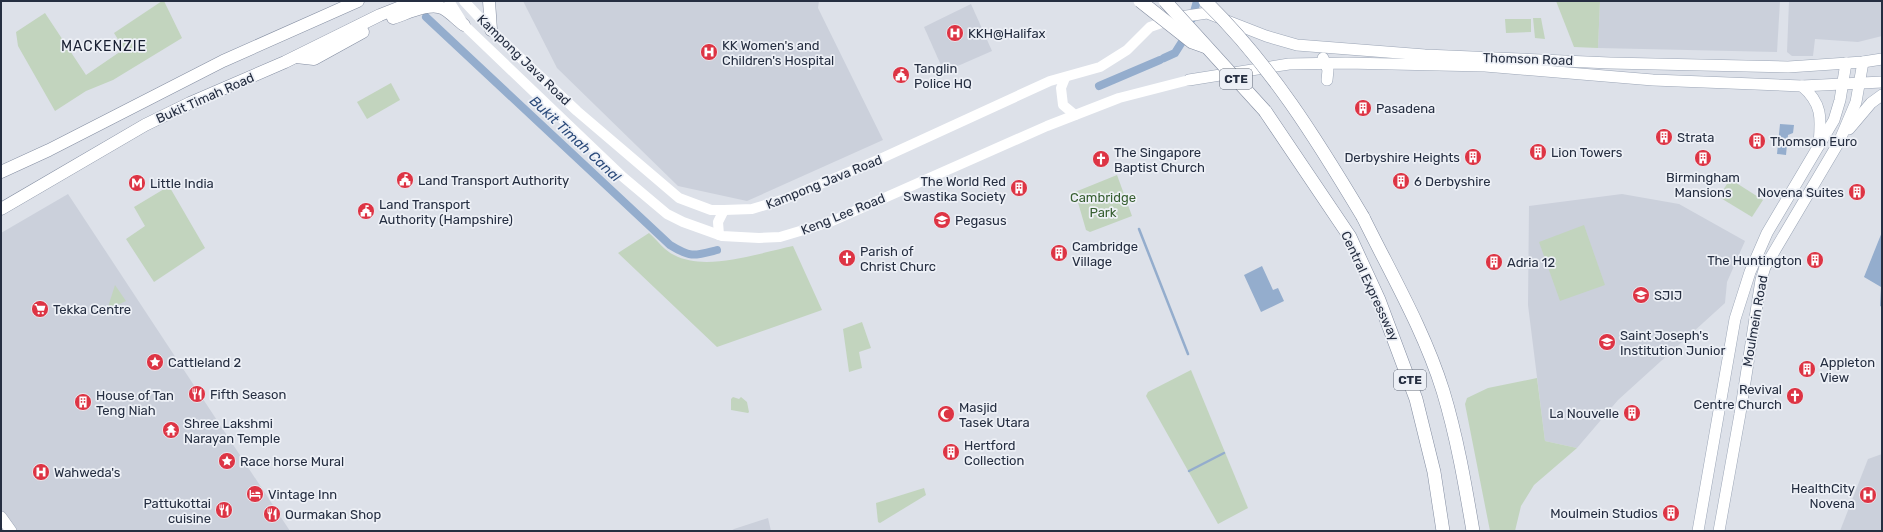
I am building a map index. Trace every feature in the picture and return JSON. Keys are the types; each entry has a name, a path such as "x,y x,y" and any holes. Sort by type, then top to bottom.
{"highway":[{"name":"Bukit Timah Road","path":"1,172 49,150 223,61 358,1"},
{"name":"Bukit Timah Road","path":"1,210 145,125 190,103 295,57 380,16 416,1"},
{"path":"489,1 491,30"},
{"path":"1140,1 1194,44 1208,47"},
{"name":"Central Expressway","path":"1165,1 1265,111 1350,237 1379,300 1416,399 1434,472 1443,531"},
{"name":"Central Expressway","path":"1206,7 1257,58 1296,108 1363,217 1422,335 1443,391 1462,468 1473,531"},
{"path":"295,57 314,59 375,26 426,8 443,8 464,25"}],"main road":[{"name":"Keng Lee Road","path":"449,1 464,25 623,177 667,214 683,222 719,235 759,238 780,237 830,222 953,166 1075,115 1119,98 1189,80"},
{"name":"Kampong Java Road","path":"464,1 491,30 577,111 680,198 711,210 752,209 785,200 886,156 1050,81 1065,78 1105,65 1127,50 1150,27 1184,16"},
{"name":"Thomson Road","path":"1184,16 1206,7 1266,36 1297,45 1425,55 1610,63 1788,67 1863,62 1882,59"},
{"path":"1312,46 1326,63 1328,70 1327,80 1346,63"},
{"name":"Moulmein Road","path":"1719,531 1740,414 1761,280 1768,261 1839,142 1852,114 1863,62"},
{"name":"Thomson Road","path":"1189,80 1289,64 1346,63 1485,66 1653,80 1802,86 1882,82"},
{"name":"Moulmein Road","path":"1698,531 1735,319 1750,272 1767,233 1819,148 1836,115 1843,85 1846,63"},
{"path":"1065,78 1061,88 1063,105 1075,115"},
{"path":"1802,86 1813,96 1820,112 1819,148"},
{"path":"1839,142 1871,103 1882,95"},
{"path":"719,235 718,222 724,210"},
{"path":"1,517 11,531"}],"shaded area":[{"name":"KK Women's and Children's Hospital","path":"523,1 819,1 818,8 883,140 747,201 678,186 557,68"},
{"path":"1600,1 1780,1 1777,52 1598,48"},
{"path":"1789,1 1882,1 1882,36 1858,42 1815,39 1813,56 1792,56 1787,52"},
{"name":"KKH@Halifax","path":"971,4 992,51 944,72 924,27"},
{"path":"68,194 290,531 1,531 1,233"},
{"name":"Saint Joseph's Institution Junior","path":"1622,194 1679,204 1745,241 1727,282 1725,303 1618,400 1577,448 1545,441 1528,305 1529,206"},
{"name":"HealthCity Novena","path":"1882,454 1882,531 1840,531 1868,459"},
{"path":"768,518 771,531 731,531 734,529"}],"green space":[{"path":"164,1 182,38 113,80 86,91 55,111 18,46 16,32 45,13 86,75 124,49 114,33"},
{"path":"1556,1 1600,1 1598,48 1574,47"},
{"path":"1533,18 1541,18 1545,39 1535,38"},
{"path":"1505,19 1531,19 1531,32 1506,33"},
{"path":"391,83 400,100 367,119 357,102"},
{"name":"Cambridge Park","path":"1117,175 1132,216 1090,232 1086,230 1075,192"},
{"path":"1730,179 1763,200 1752,217 1719,197"},
{"path":"169,186 205,248 154,282 126,239 145,226 134,207"},
{"path":"1584,225 1605,285 1560,301 1539,242"},
{"path":"649,233 664,248 674,255 687,260 701,262 733,260 793,246 822,310 717,347 618,253"},
{"path":"115,285 126,301 107,310"},
{"path":"862,322 871,348 859,352 862,368 849,372 843,329"},
{"path":"1191,370 1248,508 1218,524 1146,396 1148,392"},
{"path":"1537,378 1545,441 1577,448 1534,485 1521,506 1515,531 1490,531 1465,404 1467,398 1488,388"},
{"path":"733,397 739,399 741,397 747,402 748,413 731,410 731,399"},
{"path":"924,488 926,495 880,523 878,522 876,503"}],"water":[{"path":"1780,124 1794,125 1793,133 1788,135 1786,155 1777,154"},
{"path":"1882,232 1882,307 1880,306 1881,287 1864,277"},
{"path":"1262,266 1273,290 1278,288 1284,301 1261,312 1244,275"}],"waterway":[{"name":"Bukit Timah Canal","path":"1192,19 1197,1"},
{"name":"Bukit Timah Canal","path":"426,17 670,245 683,252 693,255 717,250"},
{"name":"Bukit Timah Canal","path":"1164,58 1175,53 1187,34"},
{"name":"Bukit Timah Canal","path":"1099,86 1160,60"},
{"path":"1139,229 1188,354"},
{"path":"1189,471 1224,453"}],"place":[{"name":"KKH@Halifax","path":"955,33"},
{"name":"KK Women's and Children's Hospital","path":"709,52"},
{"name":"Tanglin Police HQ","path":"901,75"},
{"name":"Pasadena","path":"1363,108"},
{"name":"Strata","path":"1664,137"},
{"name":"Thomson Euro","path":"1757,141"},
{"name":"Lion Towers","path":"1538,152"},
{"name":"Derbyshire Heights","path":"1473,157"},
{"name":"Birmingham Mansions","path":"1703,158"},
{"name":"The Singapore Baptist Church","path":"1101,159"},
{"name":"Land Transport Authority","path":"405,180"},
{"name":"6 Derbyshire","path":"1401,181"},
{"name":"Little India","path":"137,183"},
{"name":"The World Red Swastika Society","path":"1019,188"},
{"name":"Novena Suites","path":"1857,192"},
{"name":"Land Transport Authority (Hampshire)","path":"366,211"},
{"name":"Pegasus","path":"942,220"},
{"name":"Cambridge Village","path":"1059,253"},
{"name":"Parish of Christ Churc","path":"847,258"},
{"name":"The Huntington","path":"1815,260"},
{"name":"Adria 12","path":"1494,262"},
{"name":"SJIJ","path":"1641,295"},
{"name":"Tekka Centre","path":"40,309"},
{"name":"Saint Joseph's Institution Junior","path":"1607,342"},
{"name":"Cattleland 2","path":"155,362"},
{"name":"Appleton View","path":"1807,369"},
{"name":"Fifth Season","path":"197,394"},
{"name":"Revival Centre Church","path":"1795,396"},
{"name":"House of Tan Teng Niah","path":"83,402"},
{"name":"La Nouvelle","path":"1632,413"},
{"name":"Masjid Tasek Utara","path":"946,414"},
{"name":"Shree Lakshmi Narayan Temple","path":"171,430"},
{"name":"Hertford Collection","path":"951,452"},
{"name":"Race horse Mural","path":"227,461"},
{"name":"Wahweda's","path":"41,472"},
{"name":"Vintage Inn","path":"255,494"},
{"name":"HealthCity Novena","path":"1868,495"},
{"name":"Pattukottai cuisine","path":"224,510"},
{"name":"Moulmein Studios","path":"1671,513"},
{"name":"Ourmakan Shop","path":"272,514"}],"district":[{"name":"MACKENZIE","path":"104,46"}]}
